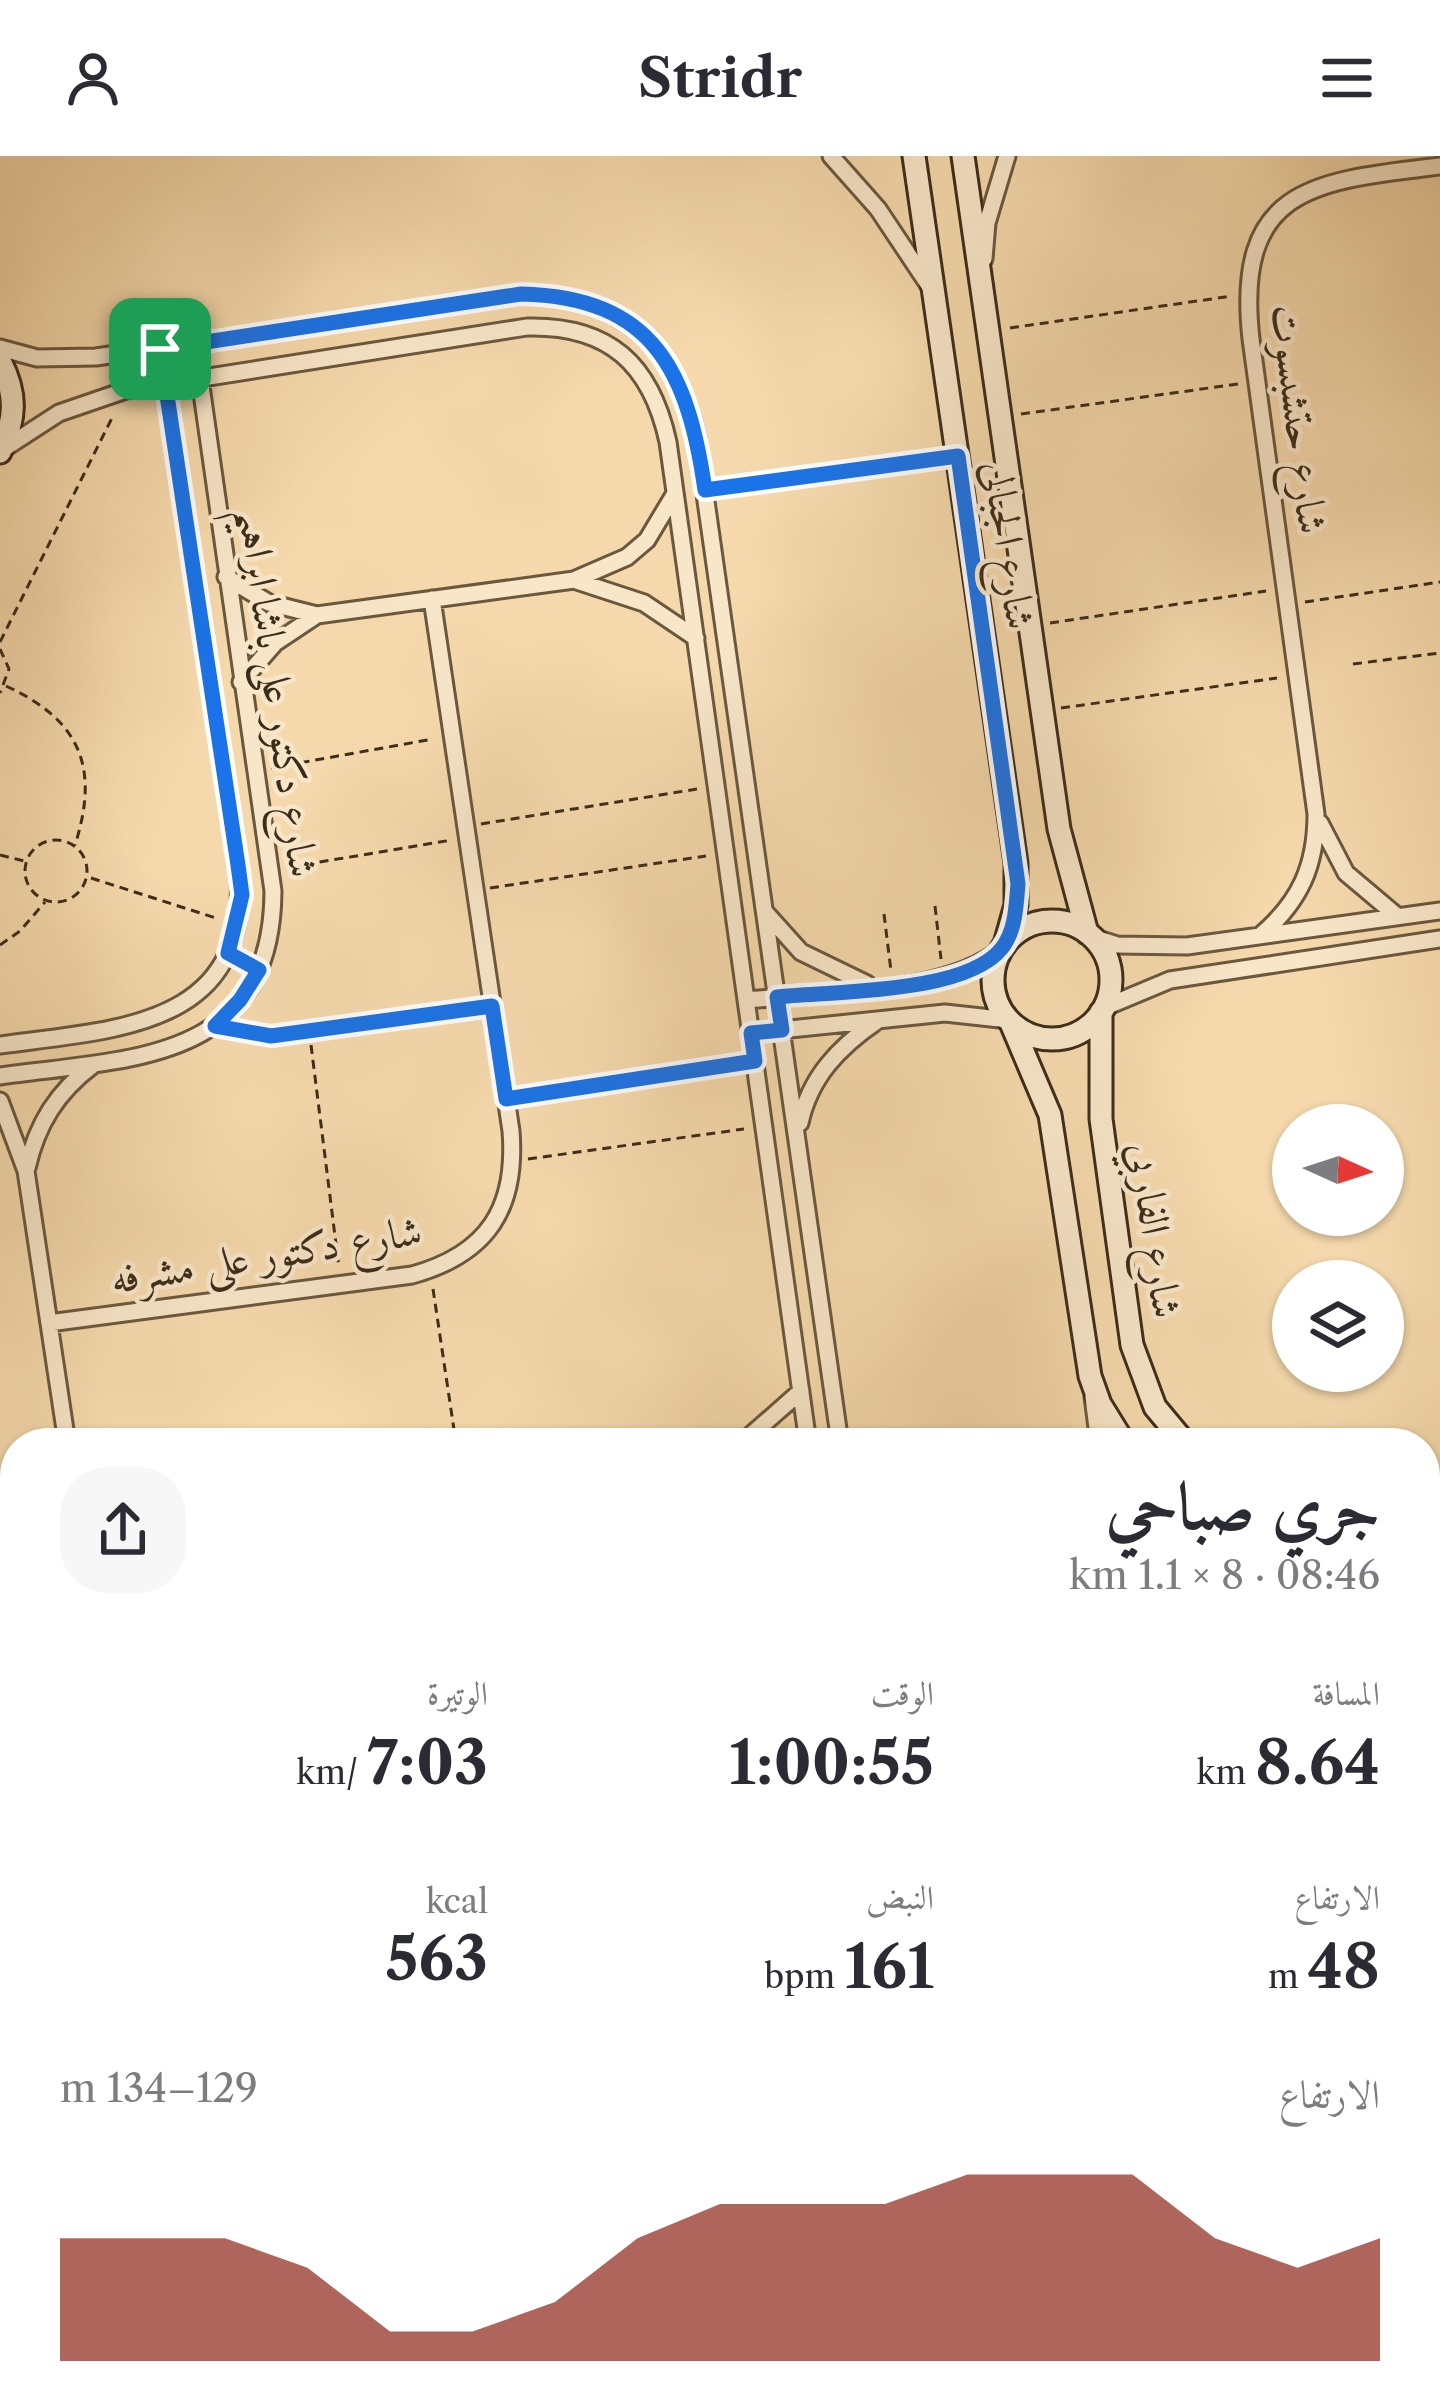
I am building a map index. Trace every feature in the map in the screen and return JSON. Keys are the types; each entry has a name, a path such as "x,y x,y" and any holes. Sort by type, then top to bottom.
{"street":[{"path":"831,156 878,209 935,296"},
{"name":"شارع الجبالى","path":"914,156 1018,884 1013,926 1004,946"},
{"name":"شارع الجبالى","path":"964,156 1063,848 1089,935"},
{"path":"981,286 987,223 1007,156"},
{"name":"شارع حتشبسوت","path":"1261,935 1299,894 1316,842 1316,814 1246,294 1257,243 1289,202 1337,180 1440,166"},
{"path":"0,348 67,360 521,294 552,295 610,312 658,350 689,402 698,438 837,1428"},
{"path":"0,452 59,413 126,391 556,326 584,332 633,364 651,387 668,442 806,1428"},
{"name":"شارع دكتور على باشا ابراهيم","path":"0,1076 176,1048 215,1026 259,970 273,918 195,344"},
{"name":"شارع دكتور على باشا ابراهيم","path":"0,1045 157,1019 194,998 228,953 238,925 238,865 160,349"},
{"path":"0,361 14,404 11,429 0,452"},
{"path":"668,442 698,438"},
{"path":"226,577 269,603 317,615 574,580 627,557 647,540 675,493"},
{"path":"574,580 644,603 696,638"},
{"name":"شارع دكتور على مشرفه","path":"49,1322 430,1270 468,1250 496,1220 512,1182 514,1161 432,599"},
{"path":"241,682 274,643 317,615"},
{"name":"شارع حتشبسوت","path":"1316,814 1346,873 1396,916"},
{"path":"764,911 801,952 824,967 884,986"},
{"path":"746,1000 944,978 985,964 1029,925 1044,921 1059,921 1118,945 1164,947 1440,911"},
{"path":"1004,946 993,977 1000,1007 1025,1033 1059,1039 1090,1025 1102,1010 1111,978 1102,949 1089,935"},
{"path":"1102,1010 1170,980 1440,939"},
{"path":"228,953 259,970"},
{"path":"215,1026 251,1036 309,1032 492,1006"},
{"name":"شارع الفاربي","path":"1102,1010 1101,1119 1132,1345 1155,1407 1172,1428"},
{"path":"751,1033 945,1013 1010,1022"},
{"path":"796,1138 815,1081 832,1057 880,1019"},
{"name":"شارع الفاربي","path":"1010,1022 1050,1115 1090,1376 1116,1428"},
{"path":"26,1171 43,1120 57,1098 97,1063"},
{"path":"0,1101 26,1171 65,1428"},
{"path":"1090,1376 1097,1428"},
{"path":"759,1428 801,1391"}],"path":[{"path":"987,332 1246,294"},
{"path":"1000,417 1257,381"},
{"path":"0,693 9,669 0,646 126,391"},
{"path":"705,490 958,456"},
{"path":"1030,626 1440,583"},
{"path":"1352,664 1440,653"},
{"path":"1042,711 1297,675"},
{"path":"6,686 42,702 69,731 85,767 87,807 75,845"},
{"path":"254,771 452,736"},
{"path":"270,870 716,786"},
{"path":"0,945 20,931 46,901 72,898 87,877 86,859 75,845 50,839 35,847 26,861 28,885 46,901"},
{"path":"475,890 726,853"},
{"path":"0,855 26,861"},
{"path":"87,877 238,925"},
{"path":"935,906 944,978"},
{"path":"884,914 884,986"},
{"path":"309,1032 341,1285"},
{"path":"506,1099 755,1061"},
{"path":"514,1161 764,1126"},
{"path":"430,1270 454,1428"}],"route":[{"path":"521,294 552,295 610,312 658,350 689,402 705,490 958,456 1018,884 1013,926 1005,944 985,964 963,974 777,997 782,1030 751,1033 755,1061 506,1099 492,1006 271,1036 215,1026 259,970 228,953 242,895 160,349 521,294"}]}
